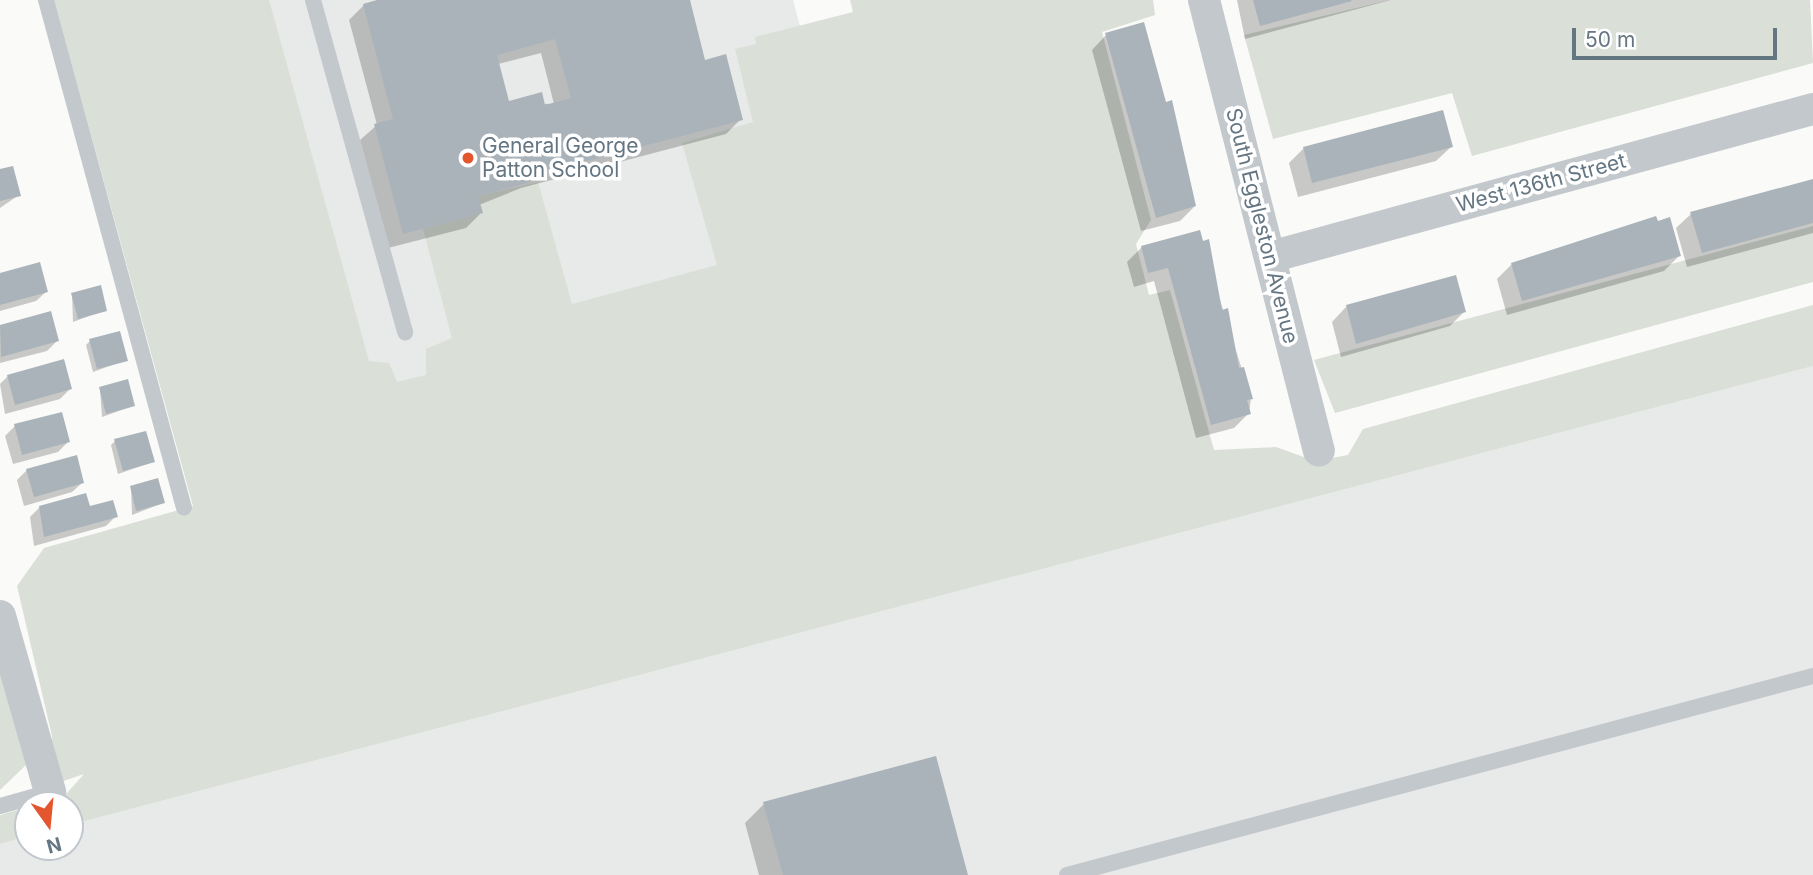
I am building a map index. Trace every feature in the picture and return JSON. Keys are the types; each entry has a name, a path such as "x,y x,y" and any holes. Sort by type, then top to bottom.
{"street":[{"name":"South Eggleston Avenue","path":"1205,0 1319,451"},
{"name":"West 136th Street","path":"1270,257 1813,109"},
{"path":"0,616 50,791"}],"lane":[{"path":"46,0 184,508"},
{"path":"313,0 405,332"},
{"path":"1067,875 1813,676"}],"shaded area":[{"path":"54,0 269,0 369,361 389,363 397,382 426,375 426,349 452,338 423,229 482,213 478,196 538,182 572,304 717,265 682,143 753,122 735,49 756,44 755,37 853,12 850,0 1153,0 1155,15 1102,32 1151,220 1136,244 1149,295 1170,290 1214,450 1276,447 1315,461 1348,455 1363,429 1813,305 1813,366 84,821 84,791 69,791 84,774 37,790 50,773 52,736 17,586 44,548 193,506"},
{"name":"General George Patton School","path":"59,0 793,0 877,315 192,499"},
{"path":"1390,0 1810,0 1813,63 1472,156 1452,93 1273,139 1244,35"},
{"path":"1813,226 1813,282 1335,413 1314,360"},
{"path":"1813,366 1813,875 0,875 0,844 14,840 14,861 84,861 84,821"},
{"path":"0,644 26,765 0,790"},
{"path":"14,811 14,840 0,844 0,815"}],"building":[{"path":"377,0 690,0 705,60 726,54 743,120 529,176 530,182 478,196 483,213 403,234 374,124 393,119 363,4","holes":["555,39 571,98 545,105 542,92 509,101 497,55"]},
{"path":"1253,0 1351,0 1352,1 1260,26"},
{"path":"1144,22 1166,102 1172,100 1196,206 1156,218 1105,33"},
{"path":"1443,110 1453,147 1312,183 1303,147"},
{"path":"13,166 21,196 0,201 0,169"},
{"path":"1813,179 1813,223 1702,253 1690,212"},
{"path":"1656,216 1658,221 1670,217 1681,256 1522,301 1511,263"},
{"path":"1200,230 1203,241 1209,239 1222,310 1228,308 1239,368 1244,367 1253,399 1247,400 1251,414 1211,425 1168,268 1148,273 1141,246"},
{"path":"40,262 48,292 0,305 0,273"},
{"path":"1456,275 1466,312 1356,344 1346,305"},
{"path":"101,285 107,311 78,319 71,293"},
{"path":"51,311 59,341 1,357 0,325"},
{"path":"120,331 128,361 97,369 89,339"},
{"path":"64,359 72,389 15,405 7,375"},
{"path":"128,379 135,406 106,414 99,387"},
{"path":"62,412 70,442 22,455 14,424"},
{"path":"146,431 155,462 123,471 114,439"},
{"path":"77,455 84,483 34,497 26,469"},
{"path":"158,478 165,503 136,511 130,486"},
{"path":"86,493 90,506 113,500 118,517 44,537 39,506"},
{"path":"936,756 968,875 783,875 763,802"}],"place":[{"name":"General George Patton School","path":"468,158"}]}
